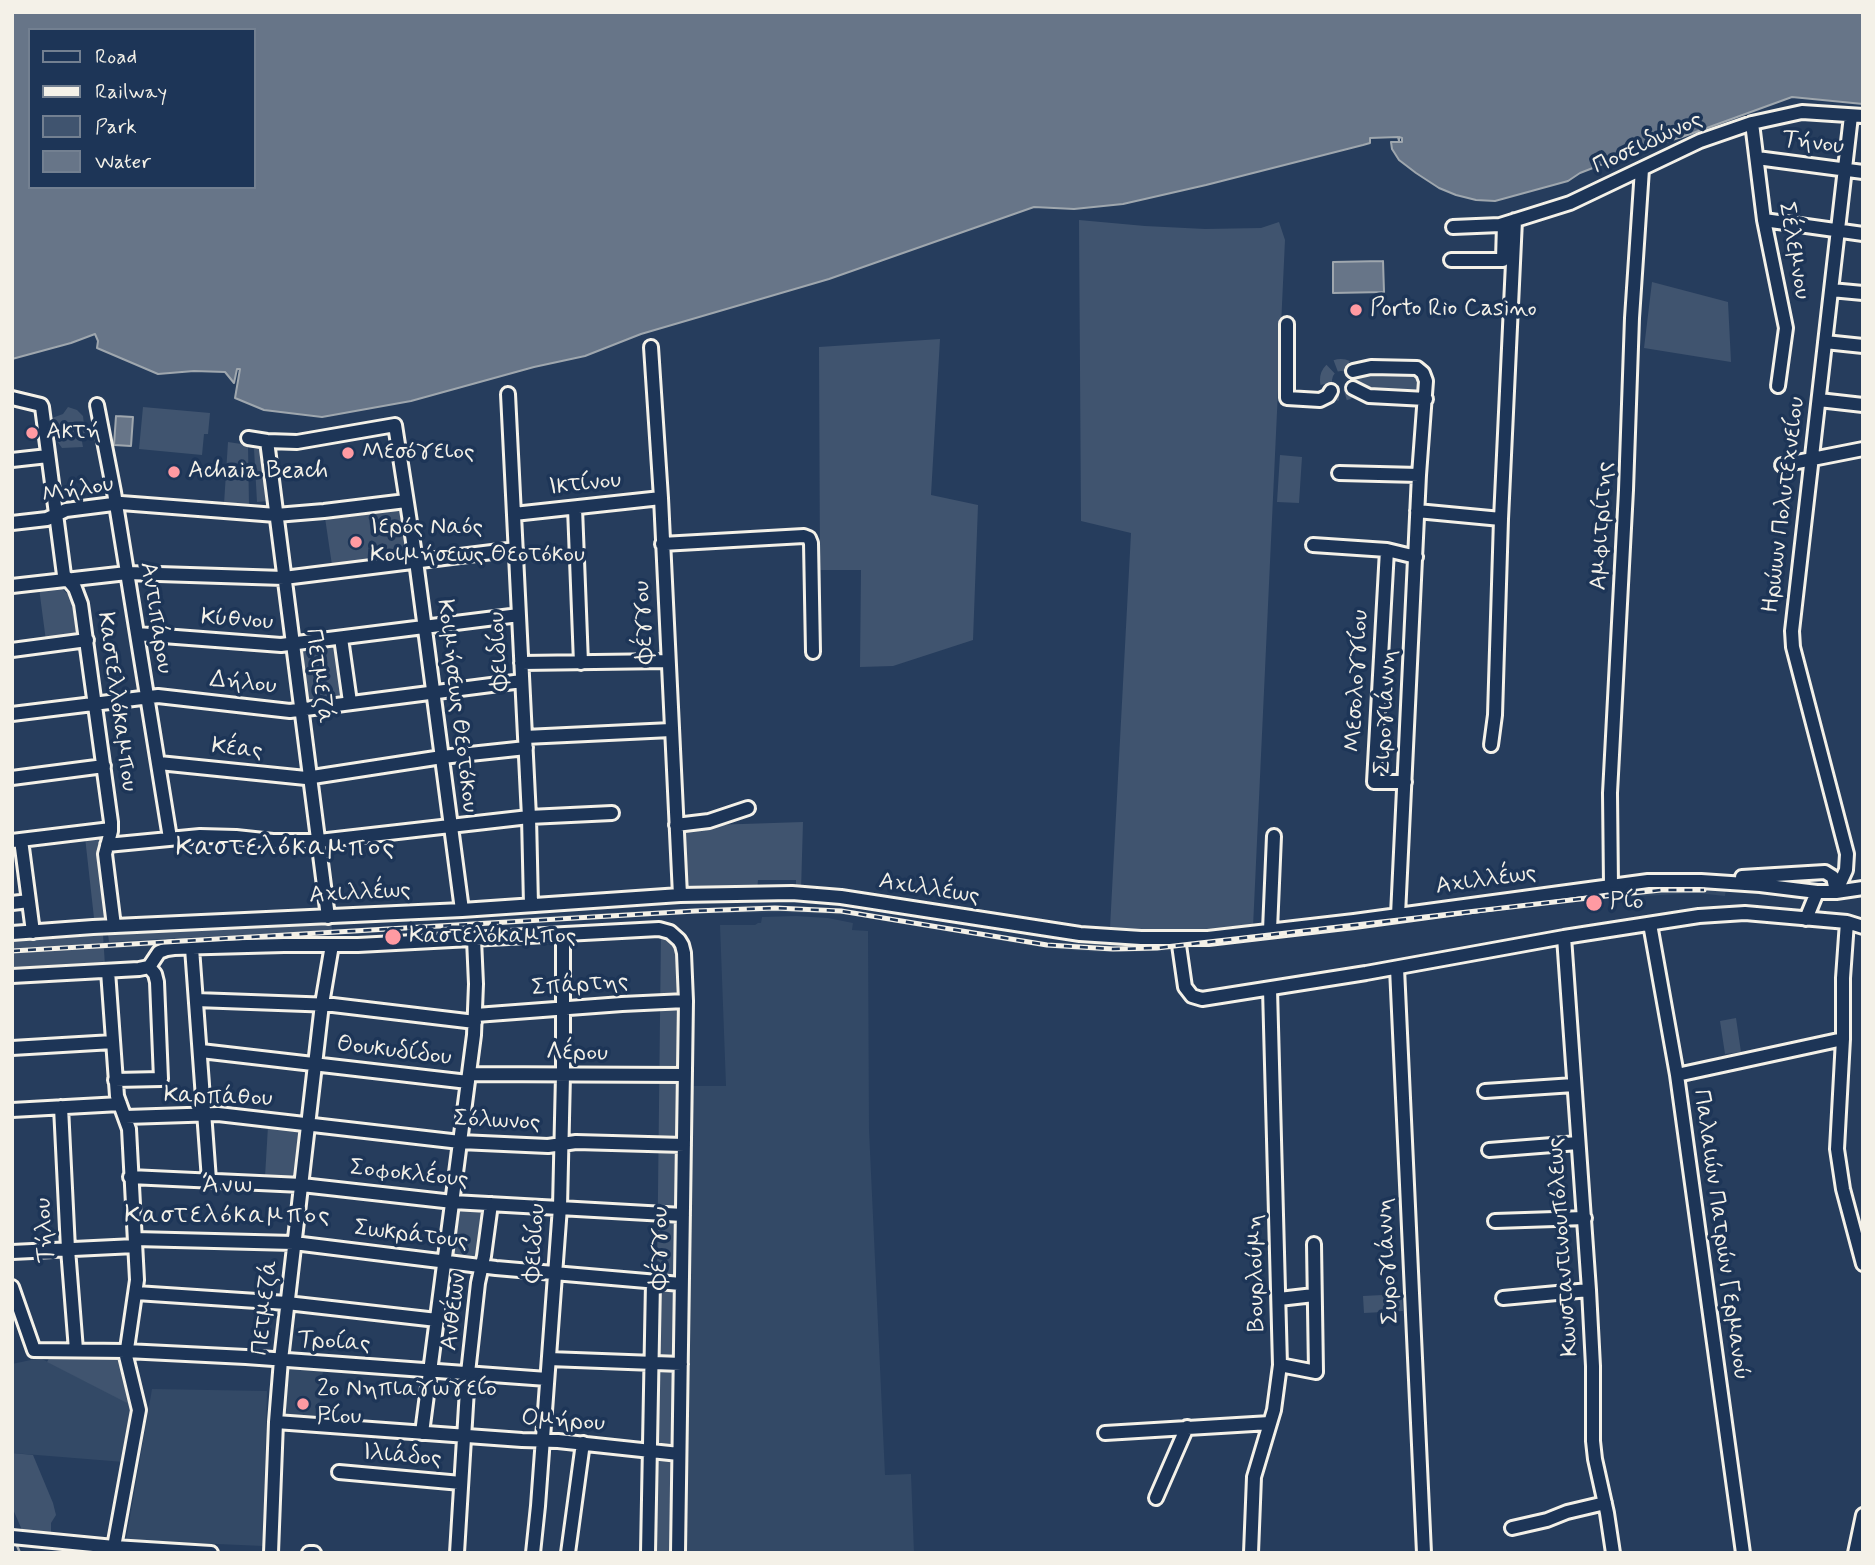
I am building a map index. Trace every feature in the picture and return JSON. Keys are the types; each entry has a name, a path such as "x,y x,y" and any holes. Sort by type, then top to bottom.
{"street":[{"name":"Ποσειδώνος","path":"1453,227 1509,222 1570,203 1700,141 1752,123 1802,112 1857,116"},
{"name":"Ηρώων Πολυτεχνείου","path":"1836,892 1846,870 1847,854 1792,641 1792,631 1845,170 1857,116"},
{"name":"Σέλεμνου","path":"1752,123 1764,220 1786,328 1778,386"},
{"name":"Τήνου","path":"1757,158 1863,172"},
{"name":"Αμφιτρίτης","path":"1611,886 1610,793 1632,317 1642,169"},
{"path":"1764,220 1863,234"},
{"path":"1451,260 1503,260 1509,222"},
{"path":"1491,745 1495,705 1509,222"},
{"path":"1831,290 1863,293"},
{"path":"1287,324 1287,398 1320,400 1331,391"},
{"path":"1825,342 1863,346"},
{"name":"Φέγγου","path":"651,347 680,895"},
{"path":"1353,371 1371,367 1420,369 1426,381 1426,399 1368,396 1353,388"},
{"name":"Φειδίου","path":"508,394 526,742 531,905"},
{"name":"Καστελλόκαμπου","path":"12,398 41,405 63,570 80,601 111,830 105,854 114,926"},
{"name":"Σιρογιάννη","path":"1398,915 1419,475 1426,399"},
{"path":"1819,400 1863,405"},
{"name":"Αντιπάρου","path":"97,405 116,503 170,838"},
{"name":"Κοιμήσεως Θεοτόκου","path":"267,441 298,442 395,425 416,561 462,910"},
{"path":"248,438 267,441"},
{"name":"Πετμεζά","path":"267,441 328,917"},
{"path":"1782,465 1863,449"},
{"path":"12,460 48,456"},
{"path":"1339,473 1419,475"},
{"name":"Ικτίνου","path":"514,514 661,498"},
{"name":"Μήλου","path":"12,523 47,519 66,510 116,503 276,515 407,501"},
{"path":"575,508 581,663"},
{"path":"1418,511 1501,519"},
{"path":"663,544 804,536 809,538 813,652"},
{"path":"1313,545 1387,550 1416,556"},
{"path":"12,586 71,584 86,578 127,573 284,578 516,549"},
{"name":"Μεσολογγίου","path":"1387,550 1374,782 1405,782"},
{"name":"Κύθνου","path":"137,634 275,645 519,615"},
{"path":"341,638 350,702"},
{"path":"12,650 87,640"},
{"path":"522,663 668,661"},
{"name":"Δήλου","path":"12,714 162,696 290,710 522,681"},
{"name":"Κέας","path":"159,763 311,778 526,742 671,730"},
{"path":"12,778 104,766"},
{"path":"676,825 709,821 748,808"},
{"path":"107,845 206,836 281,842 319,841 529,817 612,813"},
{"path":"33,932 17,841 111,830"},
{"path":"1270,930 1274,836"},
{"path":"1707,882 1716,878 1822,872 1832,876 1836,892"},
{"name":"Αχιλλέως","path":"12,933 462,910 680,895 765,893 812,894 1080,934 1208,938 1665,880 1770,886 1817,892 1863,888"},
{"path":"1806,919 1817,892"},
{"path":"12,903 29,901"},
{"path":"1178,938 1185,987 1194,998 1206,998 1699,916 1732,914 1847,922 1863,927"},
{"path":"1847,922 1837,1149 1843,1189 1863,1264"},
{"name":"Παλαιών Πατρών Γερμανού","path":"1650,924 1677,1075 1743,1553"},
{"name":"Φέγγου","path":"563,935 662,929 682,944 687,1001 678,1553"},
{"path":"12,976 143,969 149,967 156,955 164,950 563,935"},
{"name":"Φειδίου","path":"533,1553 561,1207 563,935"},
{"name":"Κωνσταντινουπόλεως","path":"1564,937 1585,1217 1593,1366 1593,1441 1613,1553"},
{"path":"422,1433 475,1019 474,939"},
{"name":"Πετμεζά","path":"271,1553 281,1360 294,1243 304,1185 322,1004 332,945"},
{"path":"192,948 209,1180"},
{"path":"116,1080 161,1079 157,982 149,967"},
{"name":"Συρογιάννη","path":"1397,968 1424,1553"},
{"path":"108,971 116,1080 120,1104 129,1129 136,1293 126,1362 139,1415 114,1547"},
{"name":"Βουρλούμη","path":"1251,1553 1254,1477 1276,1400 1280,1365 1270,989"},
{"name":"Σπάρτης","path":"196,1000 322,1004 475,1019 562,1008 687,1001"},
{"path":"1677,1075 1843,1040"},
{"path":"12,1048 113,1042"},
{"path":"201,1051 315,1064"},
{"name":"Θουκυδίδου","path":"315,1064 468,1078"},
{"name":"Λέρου","path":"468,1078 685,1075"},
{"path":"1485,1091 1574,1085"},
{"path":"12,1110 120,1104"},
{"name":"Τήλου","path":"61,1107 76,1350"},
{"name":"Καρπάθου","path":"126,1117 205,1114 309,1125"},
{"name":"Σόλωνος","path":"309,1125 460,1142 548,1146 576,1142 684,1145"},
{"path":"1489,1150 1578,1143"},
{"name":"Σοφοκλέους","path":"130,1177 304,1185 453,1202 683,1215"},
{"name":"Ανθέων","path":"457,1553 468,1373 478,1283 491,1204"},
{"path":"1495,1221 1585,1217"},
{"name":"Σωκράτους","path":"12,1252 68,1250 135,1242 294,1243 482,1266 681,1284"},
{"path":"1280,1365 1316,1372 1314,1244"},
{"path":"648,1553 653,1282"},
{"name":"Τροίας","path":"12,1287 34,1350 126,1351 547,1379"},
{"path":"1503,1298 1589,1290"},
{"path":"136,1293 287,1303 437,1320"},
{"path":"1279,1299 1314,1295"},
{"path":"549,1359 681,1364"},
{"name":"Ομήρου","path":"276,1422 583,1443 679,1454"},
{"path":"1105,1433 1270,1423"},
{"path":"1156,1498 1187,1427"},
{"path":"568,1553 583,1443"},
{"name":"Ιλιάδος","path":"339,1472 461,1483"},
{"path":"1512,1528 1605,1503"},
{"path":"1855,1553 1863,1515"},
{"path":"12,1537 211,1553"}],"shaded area":[{"path":"1681,886 1726,889 1725,896 1697,893 1607,898 1174,950 1136,952 1045,948 849,915 784,912 692,914 104,949 104,942 752,905 847,910 1047,942 1173,944 1603,892"},
{"path":"796,916 853,923 852,930 868,931 869,1130 885,1475 911,1474 914,1553 687,1553 692,1086 726,1086 720,925 755,925 761,923 762,917"},
{"path":"40,1358 135,1406 124,1462 12,1453 12,1364"},
{"name":"2ο Νηπιαγωγείο Ρίου","path":"287,1367 323,1370 319,1419 284,1417"},
{"path":"152,1389 267,1391 263,1546 126,1540"}],"green space":[{"path":"1079,220 1205,229 1261,228 1279,222 1285,240 1253,927 1210,931 1110,928 1131,533 1081,521"},
{"path":"1652,282 1728,302 1731,362 1644,348"},
{"path":"940,339 931,495 978,505 973,640 893,666 860,667 861,570 820,570 819,347"},
{"path":"1417,368 1426,399 1369,396 1355,383 1355,374"},
{"path":"68,407 83,416 83,447 62,448 57,441 52,418 63,414"},
{"path":"143,407 210,413 202,455 139,449"},
{"path":"228,442 248,445 249,506 224,504"},
{"path":"254,449 262,449 268,501 257,502"},
{"path":"1280,455 1302,457 1299,503 1277,502"},
{"path":"406,501 416,561 333,572 324,511"},
{"path":"59,586 72,598 75,605 79,637 46,641 39,588"},
{"path":"338,643 345,698 309,702 301,648"},
{"path":"803,822 801,891 796,890 796,880 758,880 757,891 685,888 682,826"},
{"path":"98,835 108,917 94,918 85,837"},
{"path":"331,923 332,930 109,942 108,934"},
{"path":"661,933 681,947 678,1280 657,1278"},
{"path":"103,934 105,966 12,971 12,940"},
{"path":"1736,1018 1741,1052 1725,1054 1720,1021"},
{"path":"268,1126 301,1130 295,1179 265,1177"},
{"path":"458,1209 486,1213 481,1261 451,1257"},
{"path":"655,1286 677,1287 677,1360 655,1360"},
{"path":"1402,1294 1403,1311 1364,1313 1363,1296"},
{"path":"53,1351 119,1353 126,1375 129,1404 47,1362"},
{"path":"655,1367 676,1368 674,1449 652,1446"},
{"path":"12,1453 33,1455 56,1515 51,1523 51,1535 22,1530 12,1507"},
{"path":"653,1457 674,1459 671,1553 651,1553"}],"water":[{"path":"12,12 1863,12 1863,104 1792,97 1639,150 1580,173 1568,181 1495,201 1456,195 1416,173 1399,160 1392,149 1391,142 1402,142 1402,138 1399,137 1399,141 1398,137 1370,138 1370,143 1363,145 1123,204 1074,209 1034,207 829,279 641,334 585,356 534,367 411,401 322,417 264,410 235,398 240,369 237,369 234,383 225,372 158,374 97,348 95,334 12,359"},
{"path":"1383,261 1384,292 1333,293 1333,262"},
{"path":"116,416 133,417 131,446 114,445"}],"waterway":[{"path":"16,1543 20,1553"}],"tunnel":[{"path":"1341,365 1347,366 1355,374 1356,380 1355,386 1347,394 1341,395 1335,394 1327,386 1326,380 1327,374 1335,366 1341,365"}],"railway":[{"path":"12,951 775,908 841,911 1047,945 1113,949 1157,948 1623,894 1661,890 1704,890"}],"place":[{"name":"Porto Rio Casino","path":"1356,310"},
{"name":"Ακτή","path":"32,433"},
{"name":"Μεσόγειος","path":"348,453"},
{"name":"Achaia Beach","path":"174,472"},
{"name":"Ιερός Ναός Κοιμήσεως Θεοτόκου","path":"356,542"},
{"name":"Ρίο","path":"1594,903"},
{"name":"Καστελόκαμπος","path":"393,937"},
{"name":"2ο Νηπιαγωγείο Ρίου","path":"303,1404"}],"district":[{"name":"Καστελόκαμπος","path":"286,849"},
{"name":"Άνω Καστελόκαμπος","path":"228,1202"}]}
